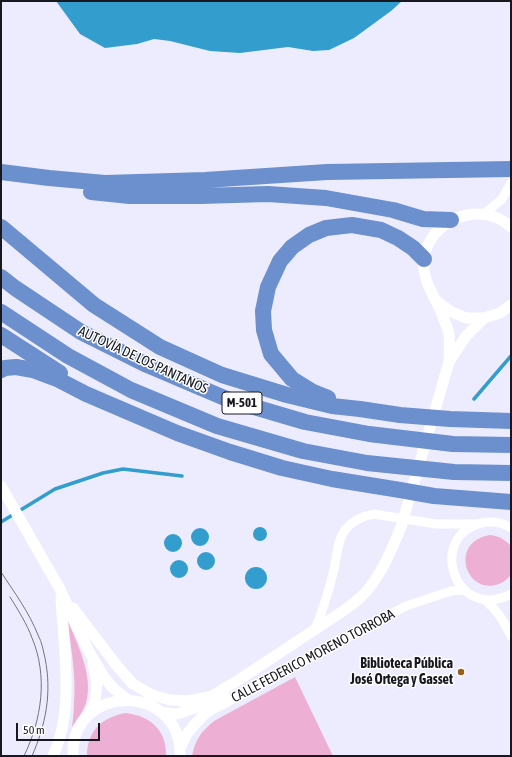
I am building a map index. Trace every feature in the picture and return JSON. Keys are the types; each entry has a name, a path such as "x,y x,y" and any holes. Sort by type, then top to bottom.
{"highway":[{"path":"1,172 105,183 206,180 327,172 511,169"},
{"path":"1,172 67,190 130,196 268,194 326,198 393,210 423,219 451,220"},
{"path":"360,409 313,392 292,379 271,354 264,330 264,311 268,287 280,261 292,247 309,235 326,228 352,225 381,230 398,238 413,248 424,259"},
{"path":"1,226 94,304 160,347 222,374 280,393 332,406 450,420 511,421"},
{"name":"AUTOVÍA DE LOS PANTANOS","path":"1,277 81,332 147,365 227,399 305,422 369,434 453,444 511,444"},
{"name":"AUTOVÍA DE LOS PANTANOS","path":"1,312 68,356 131,390 216,426 303,451 367,462 454,472 511,473"},
{"path":"1,335 51,368 109,403"},
{"path":"1,370 16,366 33,370 57,379 86,394 177,433 230,452 282,468 332,479 434,496 511,502"},
{"path":"400,490 474,492 511,491"}],"street":[{"path":"484,214 502,199 511,182"},
{"path":"161,712 177,714 197,708 212,696 346,609 362,596 374,583 391,551 401,527 449,362 449,334 436,300 428,288 424,274 424,259 429,244 438,230 451,220 467,214 484,214 497,217 511,227"},
{"path":"436,300 450,312 466,318 484,318 500,313 511,305"},
{"path":"449,362 466,336 484,318"},
{"path":"2,488 61,591 91,656 113,688 128,700"},
{"path":"314,631 320,617 334,569 341,538 353,522 365,516 374,514 436,524 476,524 497,522 511,528"},
{"path":"476,524 467,529 454,544 451,564 453,574 464,590 484,599 491,600 511,594"},
{"name":"CALLE FEDERICO MORENO TORROBA","path":"180,752 187,734 203,716 406,606 451,591 464,590"},
{"path":"61,591 117,666 133,684 152,695 170,700 188,701 212,696"},
{"path":"53,756 57,748 64,722 67,686 61,591"},
{"path":"484,599 495,609 503,620 511,636"},
{"path":"89,715 94,701 97,684 91,656"},
{"path":"203,716 237,681"},
{"path":"74,756 73,749 76,736 81,725 89,715 100,706 114,701 128,700 140,701 161,712 170,722 177,735 180,752"}],"shaded area":[{"path":"490,535 501,538 511,546 511,574 507,579 499,584 487,586 478,582 471,576 466,567 466,557 469,547 477,540"},
{"path":"67,619 80,649 88,682 86,703 72,727 74,709 74,681 73,660"},
{"path":"295,677 333,756 192,756 199,737 214,721"},
{"path":"126,713 143,717 155,726 164,739 166,756 87,756 90,739 93,732 103,722 117,715"}],"water":[{"path":"56,1 402,1 391,11 354,38 329,50 313,51 288,47 240,53 210,51 170,41 154,39 137,44 105,48 80,34"},
{"path":"260,527 265,529 267,534 265,539 260,541 255,539 253,534 255,529"},
{"path":"196,528 204,528 209,533 207,544 204,546 196,546 191,541 191,533"},
{"path":"169,534 177,534 182,539 180,550 177,552 169,552 164,547 164,539"},
{"path":"202,552 210,552 215,557 213,568 210,570 202,570 197,565 197,557"},
{"path":"175,560 183,560 188,565 186,576 183,578 175,578 170,573 170,565"},
{"path":"256,567 264,570 267,578 264,586 256,589 248,586 245,578 248,570"}],"waterway":[{"path":"474,399 511,356"},
{"path":"1,522 55,489 103,473 123,469 182,476"}],"tram line":[{"path":"1,572 30,618 40,640 45,658 48,696 41,732 32,756"},
{"path":"10,597 30,633 37,652 40,667 41,697 39,712 24,756"}],"place":[{"name":"Biblioteca Pública José Ortega y Gasset","path":"461,672"}]}
